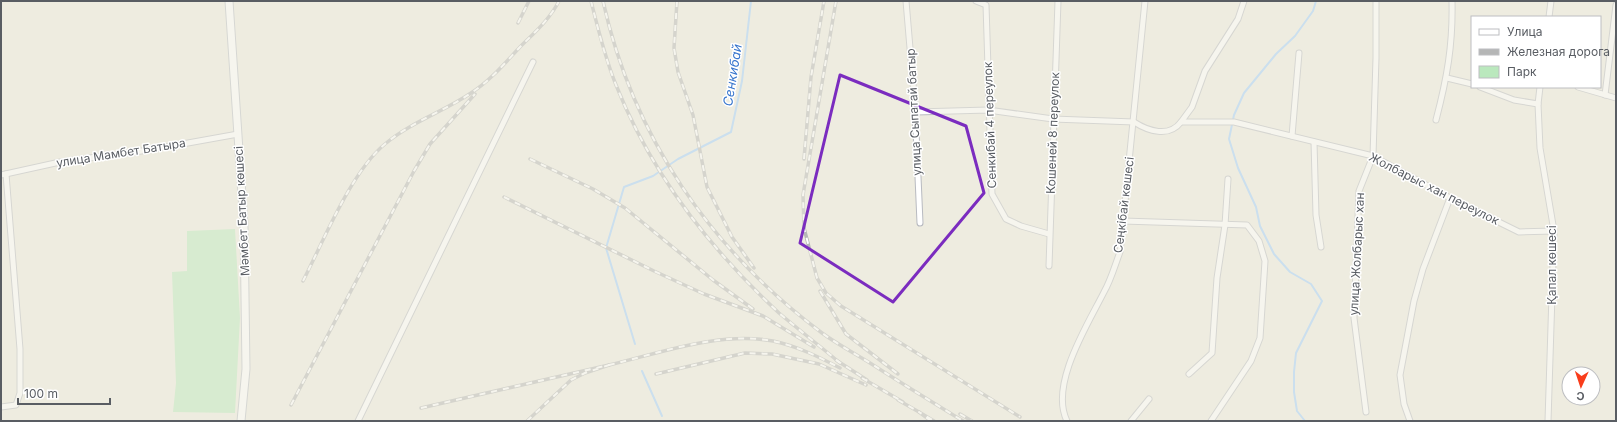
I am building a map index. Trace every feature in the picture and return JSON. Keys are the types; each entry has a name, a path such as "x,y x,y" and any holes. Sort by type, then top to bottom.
{"main road":[{"name":"Мәмбет Батыр көшесі","path":"229,1 244,224 246,369 241,421"}],"street":[{"name":"улица Сыпатай батыр","path":"906,1 916,112 920,223"},
{"name":"Сенкибай 4 переулок","path":"976,1 988,3 988,110 992,194 1006,219 1021,226 1049,234"},
{"name":"Кошеней 8 переулок","path":"1049,266 1058,1"},
{"name":"Сеңкібай көшесі","path":"1066,421 1062,413 1062,394 1073,352 1105,291 1120,252 1145,1"},
{"path":"1182,122 1192,107 1205,71 1238,18 1244,1"},
{"name":"улица Жолбарыс хан","path":"1366,412 1354,318 1359,191 1373,156 1376,1"},
{"path":"1436,120 1447,78 1453,34 1452,1"},
{"path":"1549,16 1551,1"},
{"path":"1605,95 1616,5"},
{"path":"1292,136 1298,53"},
{"path":"358,421 533,62"},
{"path":"1447,78 1471,84"},
{"path":"1483,88 1514,100 1538,104"},
{"name":"Қапал көшесі","path":"1540,88 1538,104 1540,148 1554,231 1548,421"},
{"path":"1581,88 1616,98"},
{"name":"Жолбарыс хан переулок","path":"916,112 988,110 1053,119 1134,122 1145,128 1160,132 1170,131 1177,128 1182,122 1234,122 1373,156 1450,198 1519,232 1554,231"},
{"name":"улица Мамбет Батыра","path":"1,407 16,405 20,393 20,350 3,175 60,162 149,150 238,134"},
{"path":"1314,142 1316,215 1321,247"},
{"path":"1189,374 1212,353 1217,278 1225,225 1228,179"},
{"path":"1410,421 1404,404 1400,376 1414,301 1423,269 1450,198"},
{"path":"1123,221 1247,225 1259,241 1265,261 1260,338 1251,361 1210,421"},
{"path":"1131,421 1148,398"}],"highlighted area":[{"path":"840,75 966,126 984,193 893,302 800,243"}],"green space":[{"path":"235,229 240,318 235,413 173,412 176,383 172,272 187,271 187,231"}],"waterway":[{"name":"Сенкибай","path":"635,344 606,248 624,187 653,176 678,159 731,132 742,81 751,1"},
{"path":"1305,421 1297,411 1294,392 1296,353 1322,301 1311,284 1290,272 1274,254 1260,226 1256,207 1238,168 1229,139 1234,115 1244,93 1276,54 1295,36 1313,11 1316,1"},
{"path":"642,371 662,416"}],"railway":[{"path":"518,23 529,1"},
{"path":"303,281 339,208 361,171 373,156 385,144 405,129 460,100 485,83 541,26 559,1"},
{"path":"591,1 608,64 616,85 630,117 665,179 706,236 729,263 779,313 840,363"},
{"path":"603,1 616,51 634,99 656,144 682,187 712,227 745,265 782,300 822,333 963,421"},
{"path":"677,1 674,48 678,72 693,115 707,187 732,237 754,268"},
{"path":"804,159 811,77 824,1"},
{"path":"836,1 803,195 804,228 817,278 826,293 841,306 1020,417"},
{"path":"291,405 414,171 430,144 475,94"},
{"path":"530,159 593,189 625,208 713,280 753,309"},
{"path":"504,197 704,294 763,316 814,347"},
{"path":"820,291 846,334 898,374"},
{"path":"609,365 669,349 711,341 753,339 773,341 791,346 840,368"},
{"path":"656,374 745,353 772,354 819,364 866,385"},
{"path":"836,360 867,380"},
{"path":"421,408 609,365 585,373 571,380 527,421"},
{"path":"862,378 903,402"},
{"path":"898,400 919,412"},
{"path":"931,421 919,412 934,421"},
{"path":"960,414 972,421"}]}
